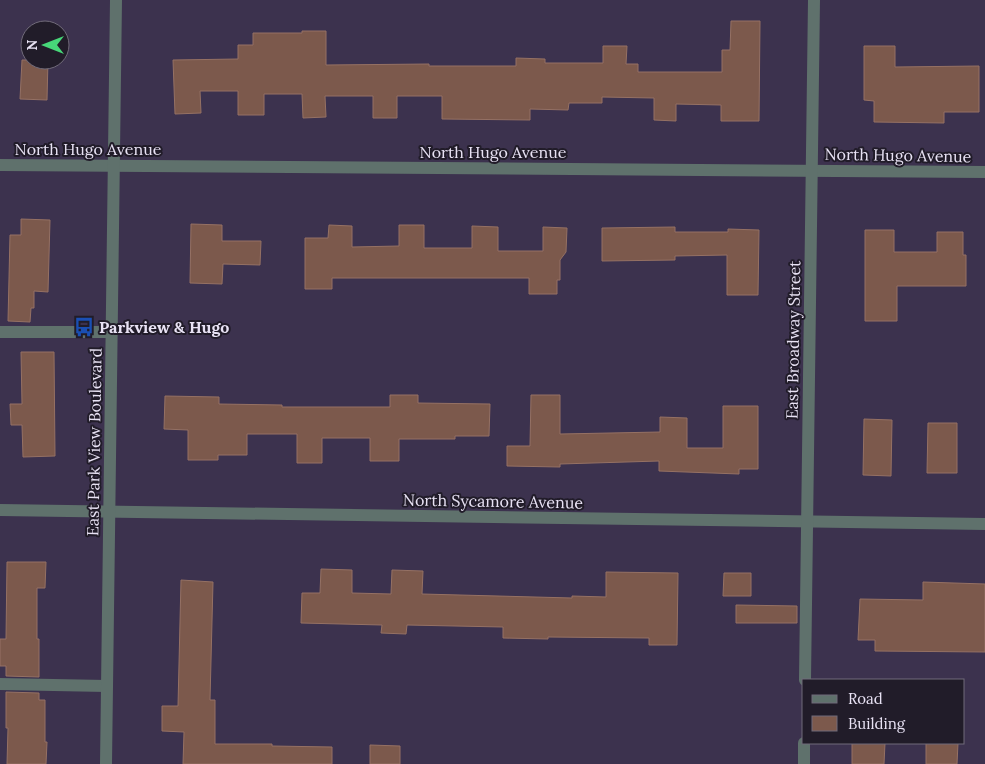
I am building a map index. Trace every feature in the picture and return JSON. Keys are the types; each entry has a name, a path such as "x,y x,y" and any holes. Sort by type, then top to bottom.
{"street":[{"name":"East Park View Boulevard","path":"106,764 116,0"},
{"name":"East Broadway Street","path":"805,679 814,0"},
{"name":"North Hugo Avenue","path":"0,165 985,172"},
{"path":"0,332 112,332"},
{"name":"North Sycamore Avenue","path":"0,510 985,524"},
{"path":"0,684 107,686"},
{"path":"804,744 804,764"}],"building":[{"path":"731,21 760,21 759,121 721,121 721,105 676,104 676,121 654,120 654,98 602,97 602,103 569,103 568,110 530,109 530,120 442,119 442,96 397,96 397,118 373,118 373,96 325,96 326,117 303,118 302,94 264,94 264,115 238,115 238,91 200,91 201,113 175,114 173,60 238,59 238,45 253,45 253,33 326,31 326,65 429,64 429,66 516,66 516,58 545,59 545,63 603,63 603,46 627,46 626,64 638,64 638,72 722,72 722,50 730,50"},
{"path":"864,46 895,46 895,67 979,66 979,112 944,112 944,123 874,122 874,101 864,100"},
{"path":"21,70 48,70 47,100 20,99"},
{"path":"21,219 50,220 48,292 34,291 34,308 31,308 30,322 8,321 10,235 21,235"},
{"path":"191,224 222,225 222,241 261,241 260,265 223,264 222,284 190,283"},
{"path":"329,225 352,226 352,247 399,246 399,225 424,225 424,248 472,248 472,226 498,227 498,251 543,251 543,227 567,228 566,252 560,260 560,280 557,280 557,294 529,294 529,278 332,278 332,289 305,289 305,238 328,238"},
{"path":"675,227 675,232 728,232 728,229 759,230 758,295 727,295 727,255 675,256 675,260 602,261 602,228"},
{"path":"865,230 894,230 894,252 937,252 937,232 963,232 963,255 966,255 966,286 897,286 897,321 865,321"},
{"path":"21,352 54,352 55,456 23,457 22,425 11,425 10,404 22,404"},
{"path":"390,395 418,395 418,403 490,404 489,436 455,436 455,439 399,439 399,461 370,461 370,438 322,438 322,463 297,463 297,434 247,434 247,455 218,455 218,460 188,460 188,430 164,429 165,396 219,397 219,404 282,405 282,407 390,407"},
{"path":"531,395 560,395 560,434 660,432 660,417 687,418 687,448 723,448 723,406 758,406 758,469 739,469 739,474 659,471 659,461 560,464 560,467 507,466 507,446 530,446"},
{"path":"864,419 892,420 891,476 863,475"},
{"path":"928,423 957,423 957,473 927,473"},
{"path":"7,562 46,562 45,588 37,588 39,677 6,676 6,666 0,666 0,639 6,639"},
{"path":"321,569 352,570 352,593 391,594 392,570 423,571 422,594 572,598 572,596 606,597 606,572 678,573 677,645 649,645 649,638 503,638 503,627 407,625 406,634 381,633 382,625 301,623 302,593 320,593"},
{"path":"724,573 751,573 751,596 723,596"},
{"path":"181,580 213,582 210,700 215,700 215,744 332,747 332,764 183,764 184,732 162,731 162,706 178,706"},
{"path":"923,582 985,584 985,652 875,651 875,640 858,640 860,599 923,600"},
{"path":"736,605 797,606 797,623 736,623"},
{"path":"6,692 39,693 39,700 45,700 46,764 7,764"},
{"path":"852,744 885,744 884,764 852,764"},
{"path":"926,744 958,744 957,764 926,764"},
{"path":"370,745 400,746 400,764 370,764"}],"place":[{"name":"Parkview & Hugo","path":"84,327"}]}
